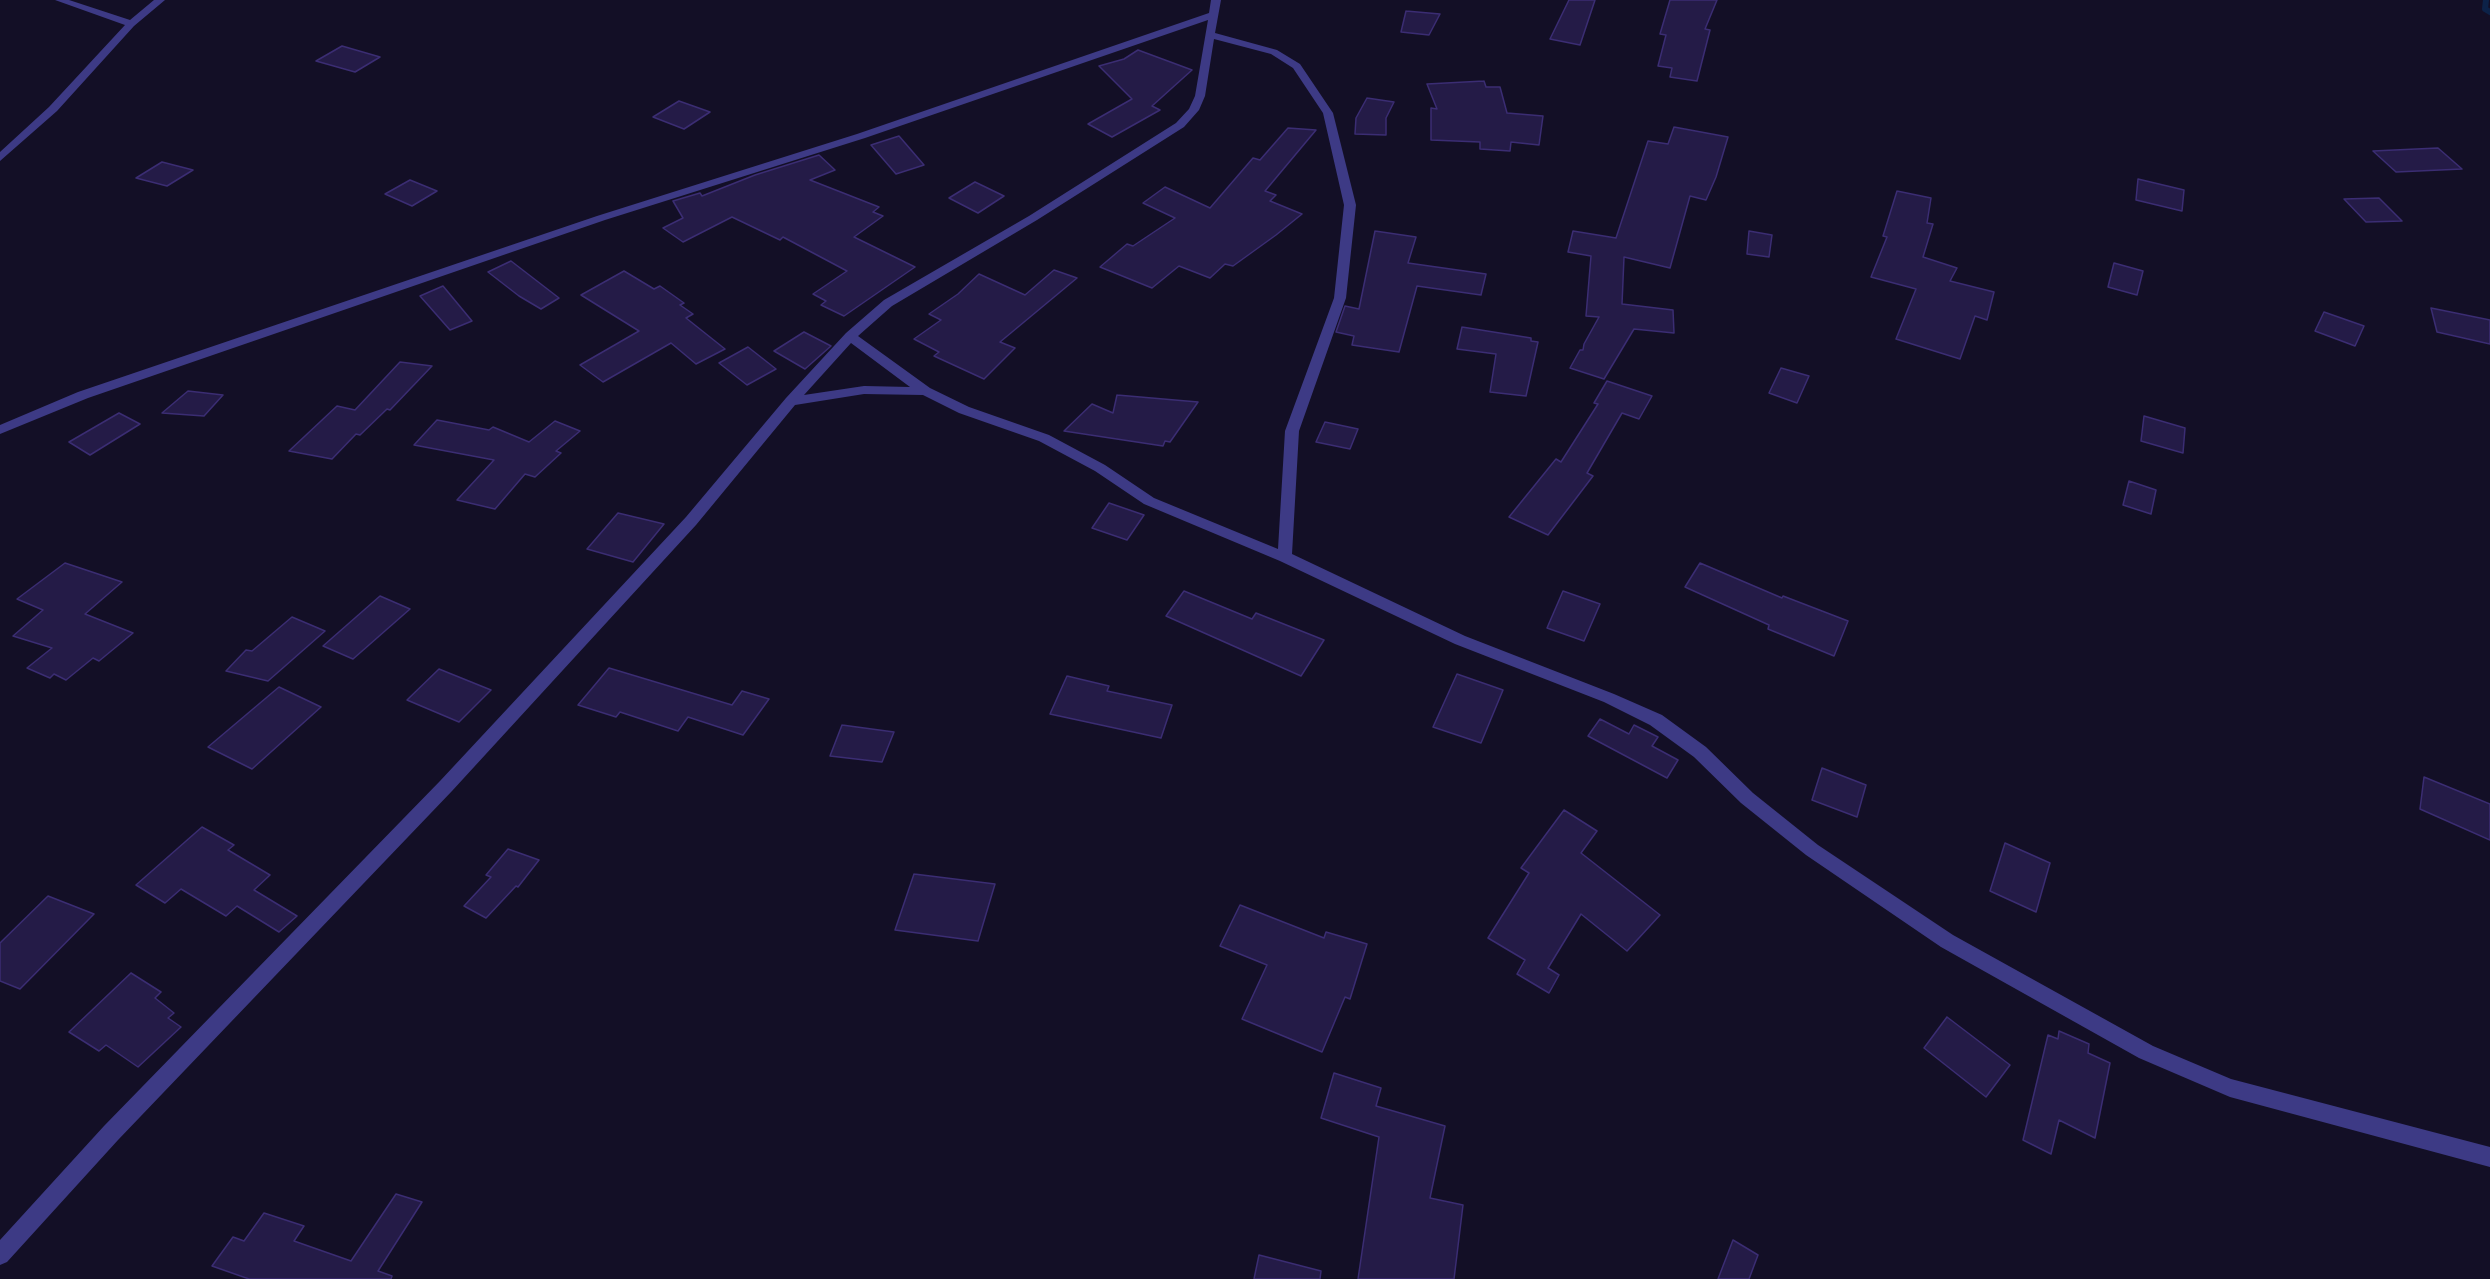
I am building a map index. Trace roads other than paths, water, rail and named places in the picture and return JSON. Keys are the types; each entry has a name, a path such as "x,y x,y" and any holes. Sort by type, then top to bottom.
{"street":[{"path":"60,0 131,24"},
{"path":"0,158 53,109 131,24 160,0"},
{"path":"0,430 84,395 590,222 861,136 1215,7 1200,96 1194,110 1180,125 1033,218 888,303 850,336 790,401 691,521 446,786 111,1133 0,1255"},
{"path":"1211,35 1274,52 1297,66 1328,113 1350,205 1340,298 1292,431 1285,557"},
{"path":"850,336 925,391 964,410 1044,438 1100,468 1149,501 1285,557 1460,640 1609,698 1656,720 1700,752 1747,798 1812,850 1947,941 2146,1052 2230,1089 2406,1133 2490,1157"},
{"path":"790,401 864,390 925,391"}],"waterway":[{"path":"2486,0 2485,9 2490,12"}]}
